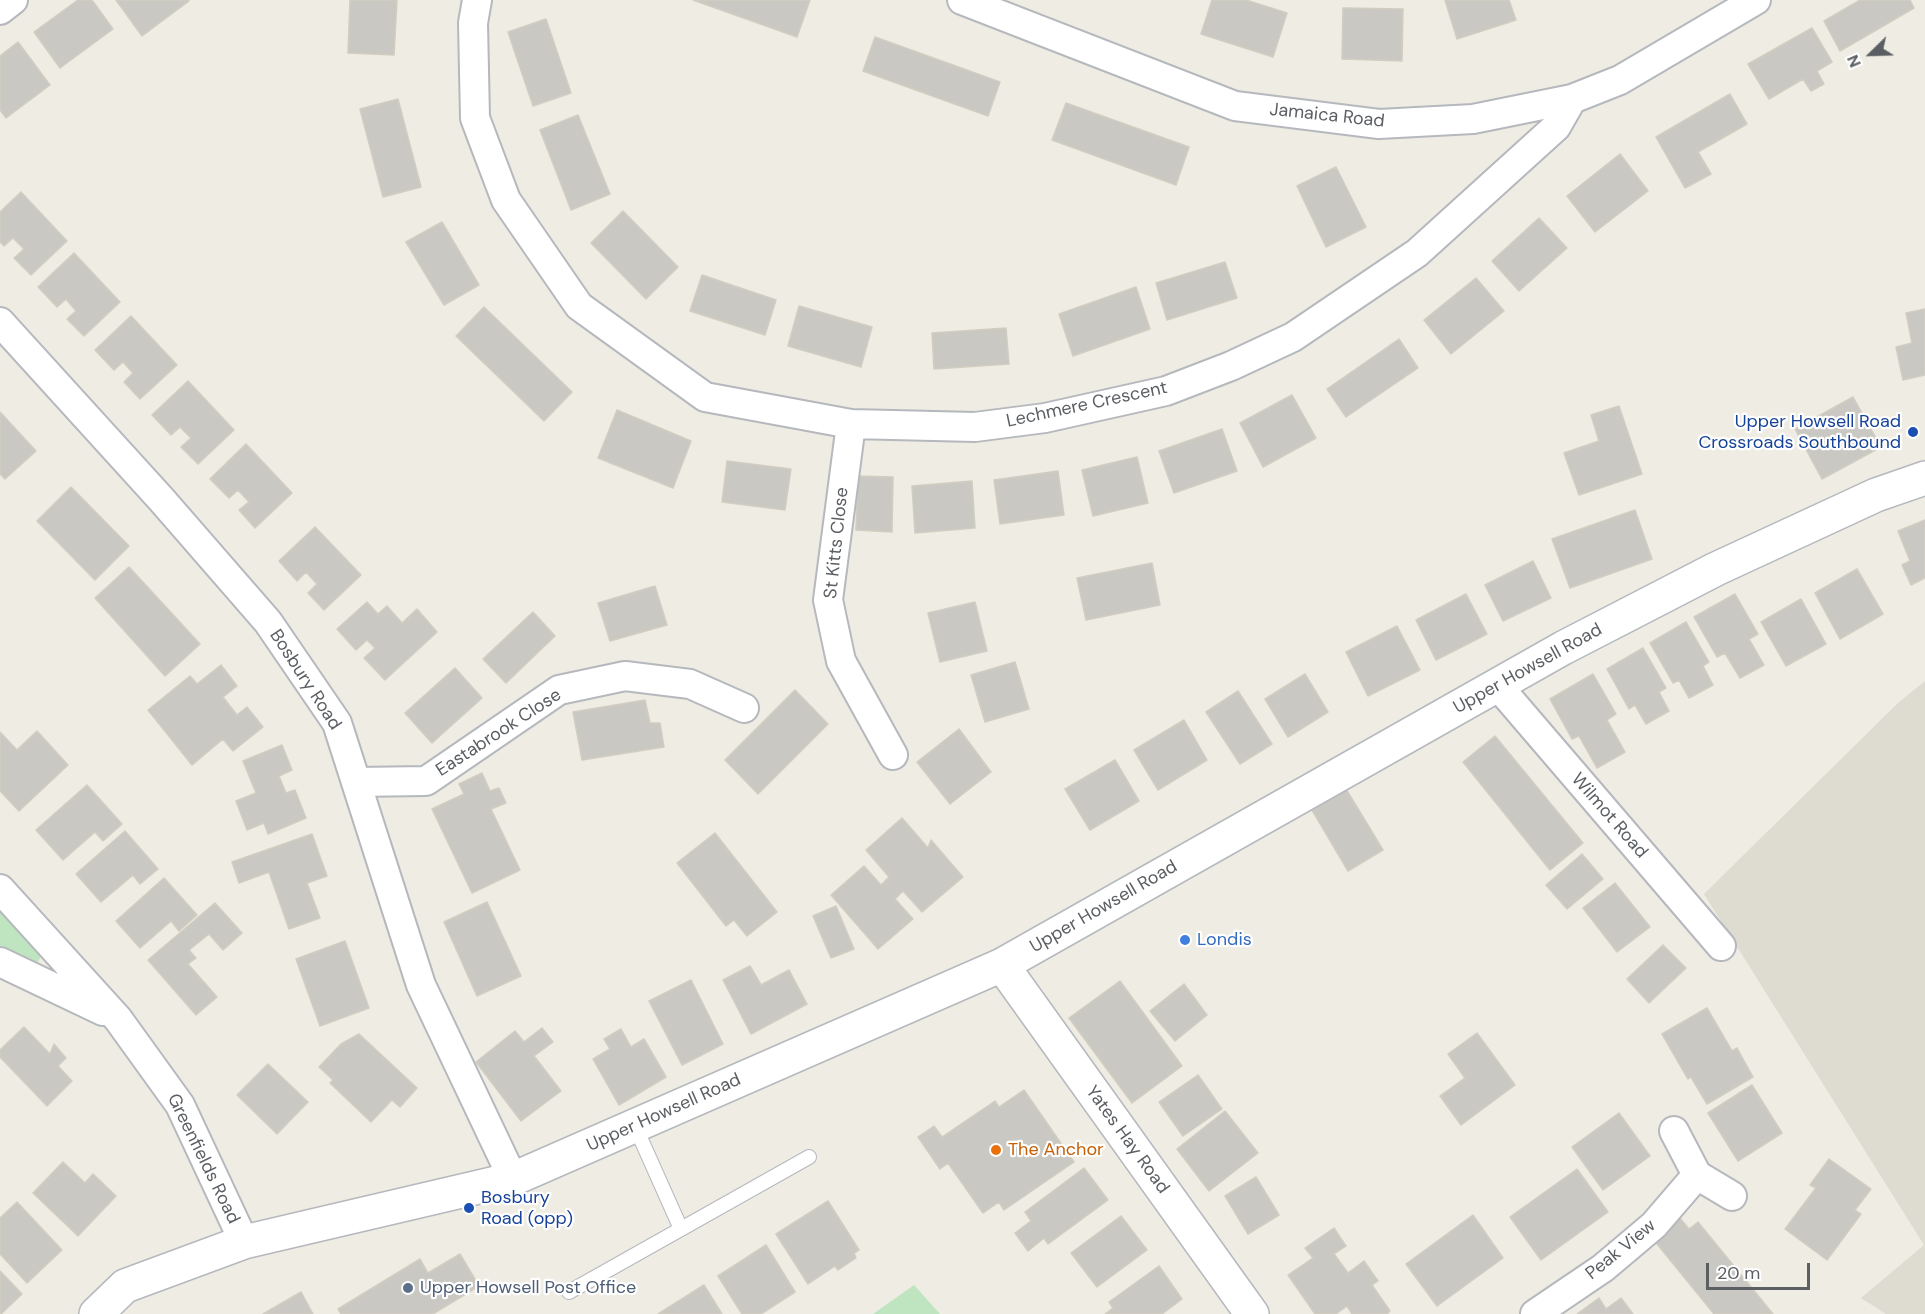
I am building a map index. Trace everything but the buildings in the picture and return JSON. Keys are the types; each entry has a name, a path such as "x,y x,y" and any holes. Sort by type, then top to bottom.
{"street":[{"path":"0,10 13,0"},
{"name":"Lechmere Crescent","path":"477,0 473,23 475,118 506,200 579,306 705,397 851,424 975,427 1045,418 1166,391 1231,366 1293,337 1417,253 1556,127 1572,99"},
{"name":"Jamaica Road","path":"962,0 1235,106 1379,124 1473,119 1572,99 1620,80 1756,0"},
{"name":"Bosbury Road","path":"0,322 268,622 337,723 421,985 513,1179"},
{"name":"St Kitts Close","path":"851,424 828,600 841,661 893,755"},
{"name":"Upper Howsell Road","path":"96,1314 125,1286 244,1242 513,1179 1002,965 1563,648 1716,568 1876,495 1925,478"},
{"name":"Eastabrook Close","path":"356,782 426,781 559,690 625,676 690,684 744,708"},
{"name":"Wilmot Road","path":"1497,686 1721,946"},
{"name":"Greenfields Road","path":"0,889 118,1019 180,1105 244,1242"},
{"name":"Greenfields Road","path":"0,962 118,1019"},
{"name":"Yates Hay Road","path":"1002,965 1252,1314"},
{"path":"1674,1131 1697,1175 1732,1196"},
{"name":"Peak View","path":"1535,1314 1603,1269 1654,1225 1697,1175"}],"lane":[{"path":"634,1126 681,1228"},
{"path":"569,1292 809,1157"}],"shaded area":[{"path":"1925,681 1925,1314 1886,1314 1861,1298 1924,1245 1704,894 1898,703"}],"green space":[{"path":"0,910 41,956 38,962 30,962 0,947"},
{"path":"914,1285 940,1314 873,1314"}],"place":[{"name":"Upper Howsell Road Crossroads Southbound","path":"1913,432"},
{"name":"Londis","path":"1185,940"},
{"name":"The Anchor","path":"996,1150"},
{"name":"Bosbury Road (opp)","path":"469,1208"},
{"name":"Upper Howsell Post Office","path":"408,1288"}]}
